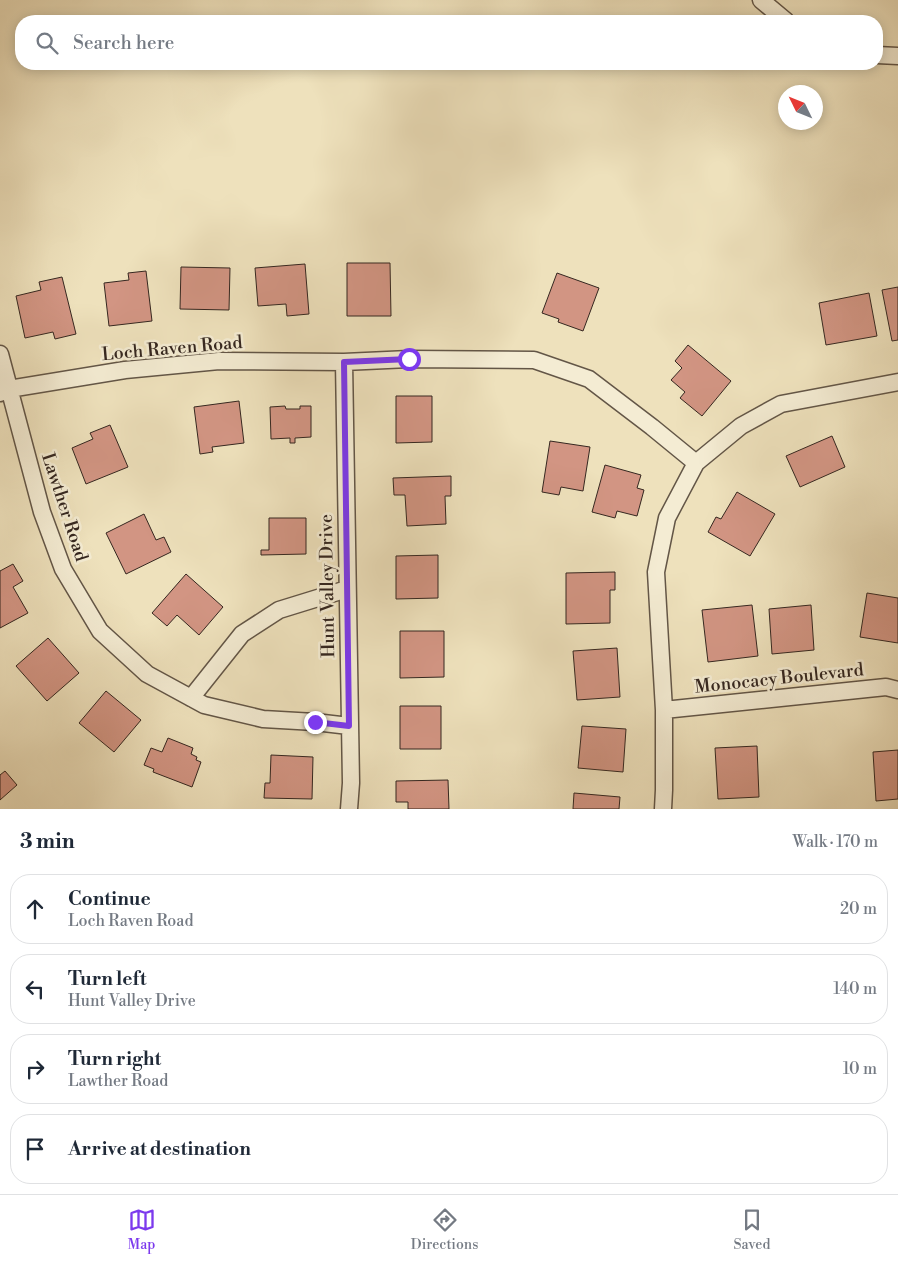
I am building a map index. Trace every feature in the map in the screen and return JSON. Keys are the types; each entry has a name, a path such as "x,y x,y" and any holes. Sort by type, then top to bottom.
{"street":[{"path":"761,0 779,15"},
{"path":"883,55 898,56"},
{"name":"Lawther Road","path":"0,354 4,391 42,512 63,569 100,632 147,674 204,705 263,720 315,722 349,726"},
{"name":"Loch Raven Road","path":"4,391 125,370 219,361 534,360 589,379 696,463"},
{"name":"Hunt Valley Drive","path":"344,362 349,809"},
{"path":"663,809 664,710 656,572 668,518 696,463 741,426 781,404 898,382"},
{"path":"191,698 242,634 279,610 347,589"},
{"name":"Monocacy Boulevard","path":"664,710 886,687 898,690"}],"building":[{"path":"347,263 390,263 391,316 347,316"},
{"path":"305,264 309,314 287,316 286,304 258,306 255,268"},
{"path":"181,267 230,268 229,310 180,309"},
{"path":"146,271 152,321 109,326 104,283 129,280 128,273"},
{"path":"557,273 599,288 583,331 558,322 559,319 542,313"},
{"path":"62,277 76,334 55,339 53,332 25,338 16,296 41,290 39,282"},
{"path":"898,287 898,340 892,341 882,290"},
{"path":"869,293 877,336 826,345 819,303"},
{"path":"688,345 731,381 702,416 680,398 685,392 671,380 682,368 675,361"},
{"path":"396,396 432,396 432,442 396,443"},
{"path":"239,401 244,443 212,447 213,452 200,454 194,407"},
{"path":"285,406 286,409 300,409 300,406 311,406 311,437 295,438 295,443 290,443 290,438 271,439 270,407"},
{"path":"110,425 128,467 86,484 72,448 93,439 90,433"},
{"path":"832,436 845,467 800,487 786,456"},
{"path":"550,441 590,447 583,491 561,487 559,495 542,492"},
{"path":"605,465 641,475 637,488 644,490 637,516 617,511 615,518 592,512"},
{"path":"451,476 451,496 445,496 446,524 407,526 405,495 394,495 393,478"},
{"path":"737,492 775,514 750,556 708,532 716,517 721,519"},
{"path":"144,514 156,540 164,537 171,552 126,574 106,533"},
{"path":"269,518 306,518 306,554 261,555 261,550 269,550"},
{"path":"438,555 438,598 396,599 396,556"},
{"path":"13,564 23,581 13,587 28,613 0,628 0,571"},
{"path":"615,572 615,590 610,590 610,623 566,624 566,573"},
{"path":"186,574 223,607 199,635 177,615 167,626 152,613"},
{"path":"867,593 898,598 898,643 860,637"},
{"path":"752,605 758,656 708,662 702,610"},
{"path":"811,605 814,650 772,654 769,609"},
{"path":"400,631 444,631 444,677 400,678"},
{"path":"48,638 79,673 47,701 16,666"},
{"path":"617,648 620,697 577,700 573,651"},
{"path":"106,691 141,720 114,752 79,723"},
{"path":"400,706 441,706 441,749 400,749"},
{"path":"582,726 626,729 623,772 578,768"},
{"path":"168,738 193,748 191,754 197,757 196,760 201,762 192,787 153,772 154,769 144,765 151,748 162,752"},
{"path":"757,746 759,797 718,799 715,748"},
{"path":"898,750 898,799 876,801 873,752"},
{"path":"271,755 313,757 312,799 264,798 265,783 270,783"},
{"path":"5,771 17,785 0,800 0,775"},
{"path":"448,780 449,809 408,809 408,802 396,802 396,781"},
{"path":"574,793 620,797 619,809 573,809"}],"route":[{"path":"315,722 349,726 344,362 409,359"}]}
